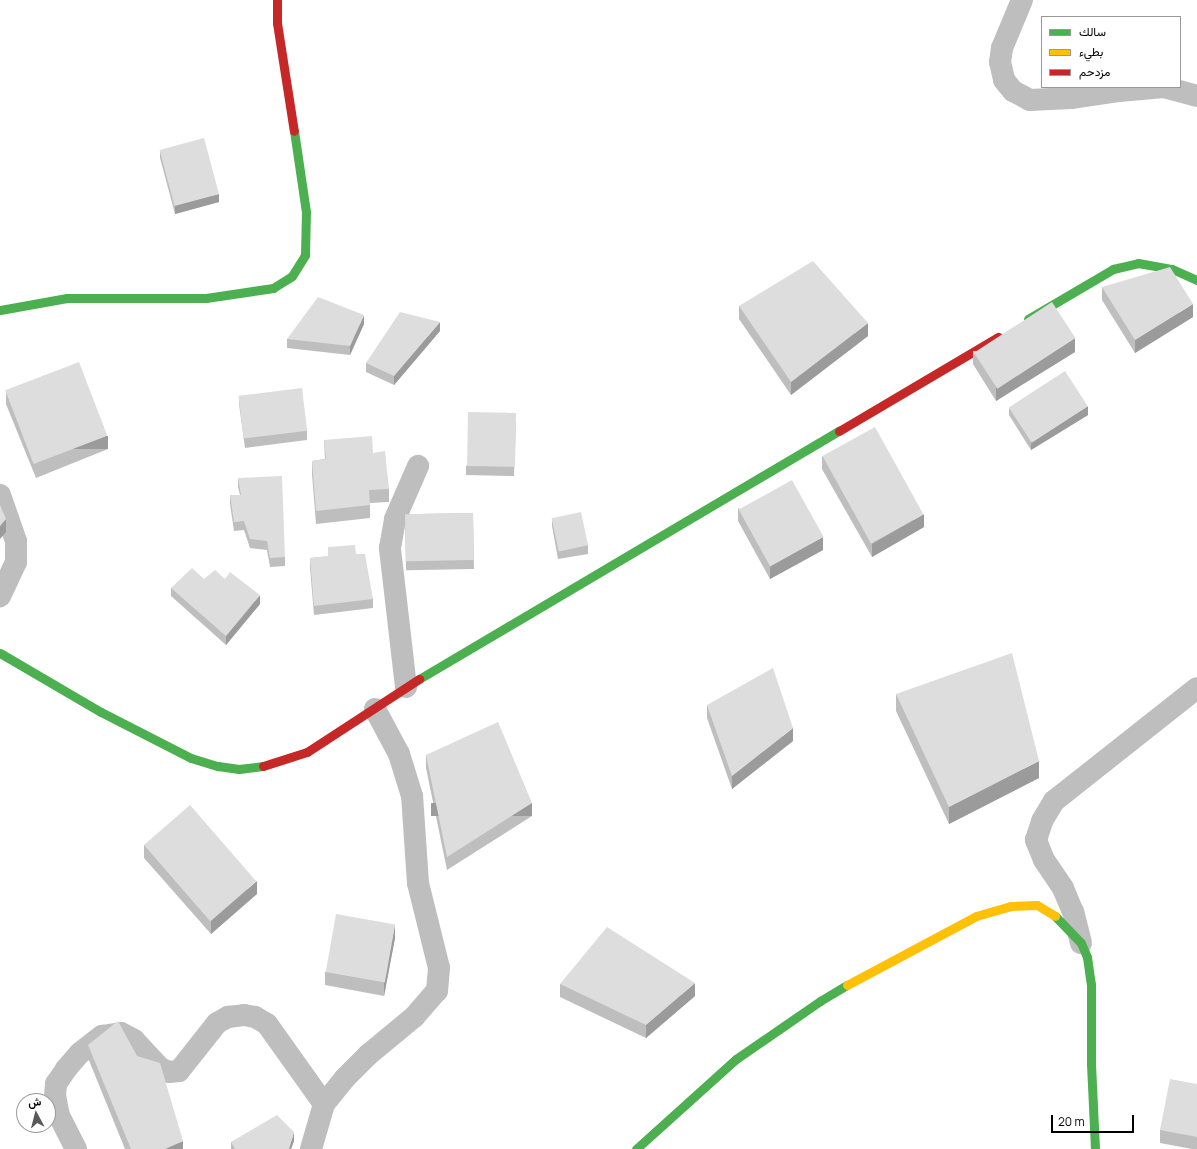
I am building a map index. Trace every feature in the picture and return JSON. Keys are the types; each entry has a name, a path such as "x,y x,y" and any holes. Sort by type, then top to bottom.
{"street":[{"path":"0,310 67,298 206,298 273,288 292,276 305,255 306,212 277,23 277,0"},
{"path":"1022,0 1002,48 1000,62 1004,80 1013,92 1030,100 1071,98 1119,90 1149,88"},
{"path":"1168,88 1197,96"},
{"path":"1018,325 1113,269 1138,264 1172,269 1197,280"},
{"path":"0,653 101,712 191,758 218,766 239,769 266,766 307,752 406,688 1005,333"},
{"path":"406,688 390,548 395,519 418,466"},
{"path":"0,495 16,541 16,562 0,596"},
{"path":"1095,1149 1091,1064 1090,984 1087,957 1081,943 1073,912 1063,888 1044,860 1036,840 1042,821 1054,801 1197,688"},
{"path":"311,1149 324,1104 345,1078 359,1064 414,1018 437,991 439,968 418,883 412,796 399,754 375,709"},
{"path":"636,1149 736,1059 820,1001 882,965 976,916 1011,906 1037,905 1058,918 1081,943"},
{"path":"76,1149 59,1116 55,1096 56,1084 66,1069 80,1053 102,1036 121,1033 134,1040 160,1068 169,1072 174,1072 179,1071 187,1063 216,1023 228,1017 244,1015 255,1017 267,1024 324,1104"}],"building":[{"path":"204,138 219,194 175,206 160,150"},
{"path":"813,261 868,323 791,382 739,306"},
{"path":"1170,267 1193,304 1135,340 1102,287"},
{"path":"318,297 364,315 350,346 287,339"},
{"path":"1052,302 1075,338 997,389 974,353"},
{"path":"400,312 440,322 394,376 366,363"},
{"path":"79,362 107,436 34,464 5,390"},
{"path":"1065,371 1088,406 1032,443 1009,407"},
{"path":"302,388 307,431 244,438 238,396"},
{"path":"468,412 516,413 515,467 467,466"},
{"path":"875,427 923,514 871,544 823,456"},
{"path":"372,436 373,453 385,451 389,489 369,490 370,505 316,511 312,461 326,459 324,440"},
{"path":"282,476 285,557 270,558 267,541 250,539 244,521 234,522 230,495 241,495 238,478"},
{"path":"792,480 824,537 770,566 739,510"},
{"path":"0,505 6,519 0,526"},
{"path":"581,512 588,545 559,551 552,518"},
{"path":"473,513 474,560 406,561 405,514"},
{"path":"355,545 356,554 365,554 373,599 314,606 310,558 328,556 328,547"},
{"path":"192,568 204,579 215,570 225,579 230,572 260,595 226,636 171,588"},
{"path":"1012,653 1039,761 949,807 896,694"},
{"path":"773,668 793,728 732,776 707,705"},
{"path":"498,722 532,803 447,857 426,755"},
{"path":"190,805 256,881 210,921 144,845"},
{"path":"336,914 395,924 385,983 326,972"},
{"path":"607,927 695,983 646,1025 560,984"},
{"path":"118,1021 137,1056 160,1063 183,1141 165,1149 131,1149 88,1045"},
{"path":"1170,1079 1197,1084 1197,1137 1160,1130"},
{"path":"277,1115 294,1132 289,1149 235,1149 231,1142"}],"traffic: fast":[{"path":"0,310 67,298 206,298 273,288 292,276 305,255 306,212 294,131"},
{"path":"1028,319 1113,269 1138,263 1172,269 1197,280"},
{"path":"419,679 839,431"},
{"path":"0,653 101,712 191,758 218,766 239,769 263,766"},
{"path":"1055,916 1081,943 1087,957 1091,984 1091,1064 1095,1149"},
{"path":"636,1149 736,1059 820,1001 847,985"}],"traffic: slow":[{"path":"847,985 976,916 1011,906 1037,905 1055,916"}],"traffic: jam":[{"path":"277,0 277,23 294,131"},
{"path":"839,431 998,337"},
{"path":"263,766 307,752 419,679"}]}
